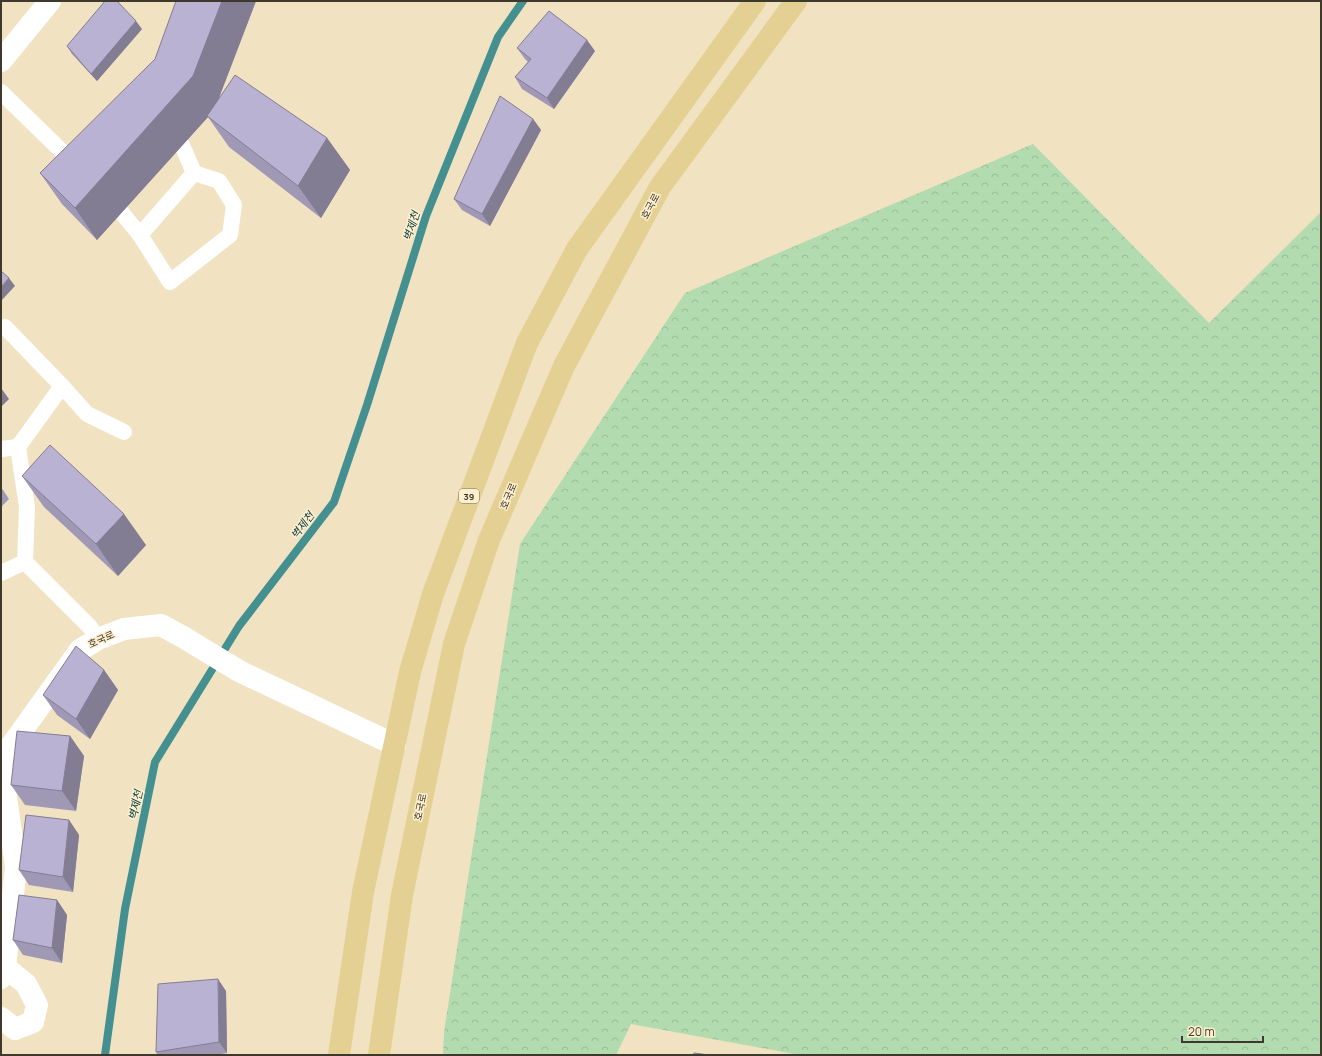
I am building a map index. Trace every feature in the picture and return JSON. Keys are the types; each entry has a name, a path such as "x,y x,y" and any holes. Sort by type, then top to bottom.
{"main road":[{"name":"39","path":"339,1055 363,892 410,672 432,594 527,343 577,249 755,1"},
{"name":"호국로","path":"379,1055 402,895 453,652 489,540 564,366 660,187 796,1"}],"street":[{"path":"1,61 50,1"},
{"name":"호국로","path":"3,972 16,867 1,761 80,650 98,639 124,629 161,625 239,671 395,745"},
{"path":"1,1018 15,1029 33,1022 38,1005 26,984 3,972"}],"lane":[{"path":"1,92 89,178"},
{"path":"122,213 140,235 170,282 230,235 234,205 219,181 194,172 182,145"},
{"path":"140,235 194,172"},
{"path":"5,327 87,414 124,432"},
{"path":"62,386 18,447 27,507 25,562 90,627 98,639"},
{"path":"1,449 18,447"},
{"path":"1,573 25,562"}],"green space":[{"path":"1033,144 1209,323 1321,212 1321,1055 800,1055 631,1024 616,1055 443,1055 444,1032 520,544 685,293"}],"building":[{"path":"105,1 117,1 136,21 91,74 67,46"},
{"path":"176,1 222,1 193,76 75,208 40,173 155,59"},
{"path":"549,11 587,40 547,98 515,77 531,59 517,48"},
{"path":"235,75 327,138 298,186 207,116"},
{"path":"500,96 533,119 482,214 454,199"},
{"path":"1,271 9,278 1,287"},
{"path":"50,445 124,514 96,544 22,476"},
{"path":"76,646 104,670 76,719 43,695"},
{"path":"17,731 70,736 62,791 11,785"},
{"path":"26,815 69,820 63,877 19,870"},
{"path":"19,895 57,900 52,948 13,940"},
{"path":"218,979 219,1042 156,1052 158,984"},
{"path":"694,1053 709,1055 693,1055"}],"waterway":[{"name":"벽제천","path":"105,1055 125,909 155,762 239,626 334,502 367,405 426,216 498,37 523,1"}]}
